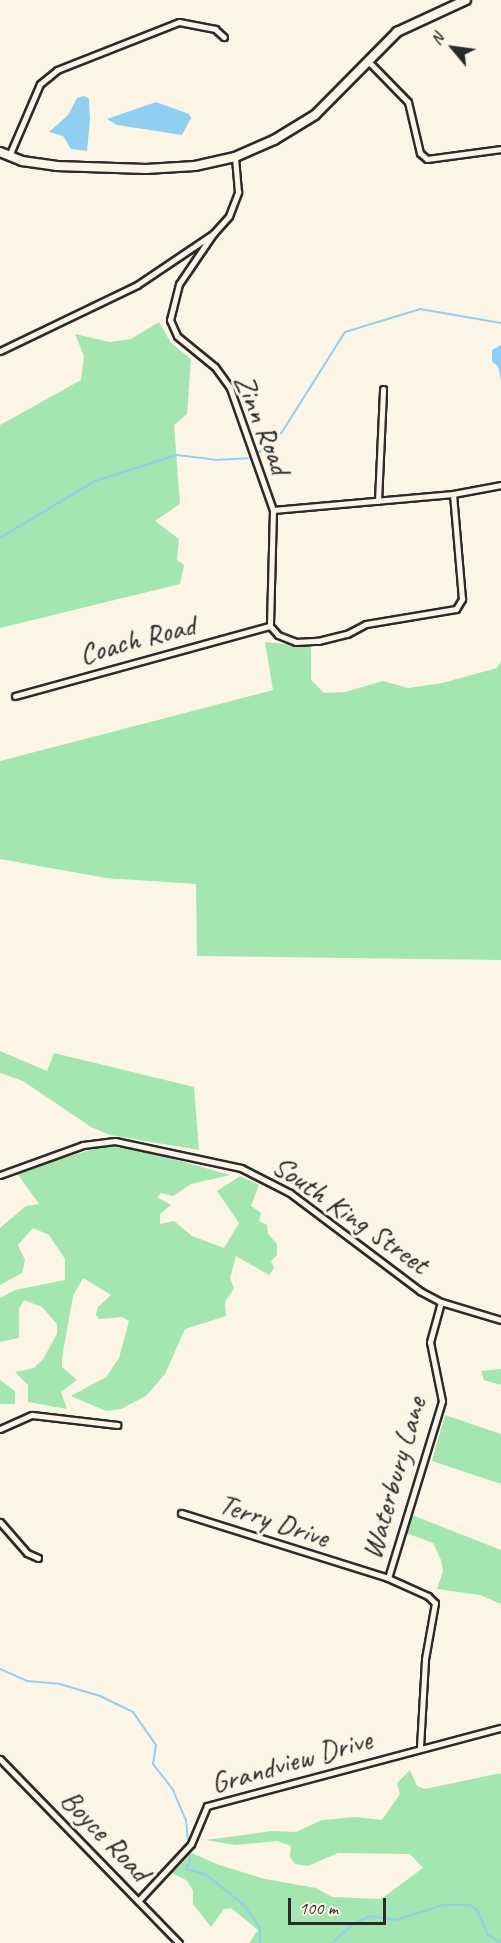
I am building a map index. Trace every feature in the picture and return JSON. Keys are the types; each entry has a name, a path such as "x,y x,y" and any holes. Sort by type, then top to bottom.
{"main road":[{"path":"4,154 56,166 146,169 195,166 235,157 274,140 315,115 397,32 466,0"}],"street":[{"path":"4,154 40,84 57,70 179,22 215,29 224,37"},
{"path":"368,62 408,102 420,153 427,159 501,149"},
{"name":"Zinn Road","path":"235,157 238,192 229,216 213,234 179,284 170,320 177,336 214,367 230,388 273,510 270,626"},
{"path":"0,351 137,285 213,234"},
{"path":"378,501 383,389"},
{"path":"273,510 453,494 501,485"},
{"path":"270,626 278,635 296,642 318,641 347,634 366,624 456,609 462,599 453,494"},
{"name":"Coach Road","path":"15,696 270,626"},
{"name":"South King Street","path":"0,1175 74,1148 115,1141 241,1168 290,1193 402,1280 441,1302 501,1320"},
{"name":"Waterbury Lane","path":"420,1747 425,1659 435,1603 428,1596 388,1578 442,1401 430,1342 441,1302"},
{"path":"0,1430 32,1415 117,1425"},
{"name":"Terry Drive","path":"181,1513 388,1578"},
{"path":"0,1522 27,1553 38,1558"},
{"name":"Grandview Drive","path":"138,1901 191,1844 207,1806 420,1747 501,1728"},
{"name":"Boyce Road","path":"0,1759 179,1943"},
{"path":"0,1771 5,1764"}],"green space":[{"path":"159,322 171,343 191,359 187,414 174,425 180,504 155,521 179,539 177,560 184,565 180,584 0,628 0,425 81,380 84,356 75,334 110,342 131,339"},
{"path":"265,642 311,647 311,680 324,693 345,692 383,681 408,688 442,683 497,668 501,661 501,960 197,956 196,884 106,878 0,859 0,761 273,690"},
{"path":"0,1051 47,1071 54,1053 194,1087 199,1150 110,1135 91,1127 23,1081 0,1073"},
{"path":"104,1146 145,1151 230,1175 191,1184 173,1196 161,1193 157,1197 171,1205 160,1214 160,1224 174,1221 192,1236 224,1248 239,1223 217,1191 240,1176 259,1185 251,1206 261,1213 259,1221 267,1225 268,1234 277,1244 277,1255 271,1261 274,1268 269,1275 236,1256 230,1278 234,1288 225,1302 226,1316 185,1329 165,1374 146,1396 121,1409 106,1411 71,1396 106,1377 119,1358 129,1321 122,1317 99,1319 96,1315 98,1307 111,1295 83,1278 73,1296 62,1358 62,1367 77,1380 61,1392 67,1409 28,1402 28,1385 15,1372 34,1368 43,1359 57,1334 57,1324 42,1307 24,1300 19,1309 19,1338 0,1342 0,1298 15,1290 65,1280 65,1259 49,1235 33,1228 18,1245 25,1260 22,1273 0,1285 0,1228 26,1206 39,1204 16,1172"},
{"path":"501,1369 501,1385 484,1380 481,1371"},
{"path":"0,1380 15,1391 15,1404 0,1404"},
{"path":"445,1415 501,1434 501,1484 432,1461"},
{"path":"412,1515 501,1550 501,1604 480,1595 437,1589 443,1571 441,1560 433,1543 406,1533"},
{"path":"410,1770 417,1786 425,1789 501,1773 501,1943 249,1943 258,1930 231,1908 224,1909 211,1927 193,1904 193,1890 186,1880 172,1873 192,1853 219,1865 265,1879 316,1888 332,1897 381,1899 423,1868 410,1854 338,1853 308,1866 295,1864 290,1857 291,1846 277,1841 235,1845 206,1840 272,1831 296,1832 322,1820 355,1817 382,1820 400,1794 397,1783"}],"water":[{"path":"84,96 89,99 90,120 87,151 71,149 63,136 49,132 68,115 77,98"},
{"path":"156,102 189,114 191,118 182,135 117,125 107,119"},
{"path":"501,345 501,381 498,366 492,362 492,350"}],"waterway":[{"path":"258,453 282,432 345,332 420,309 501,323"},
{"path":"0,538 95,481 177,455 215,460 248,458"},
{"path":"0,1669 27,1681 60,1684 100,1696 133,1712 156,1745 153,1764 173,1790 186,1820 190,1861 186,1869 205,1874 244,1905 260,1928 260,1943"},
{"path":"332,1943 353,1924 370,1916 396,1920 443,1905 470,1905 477,1910 488,1935 501,1942"}]}
